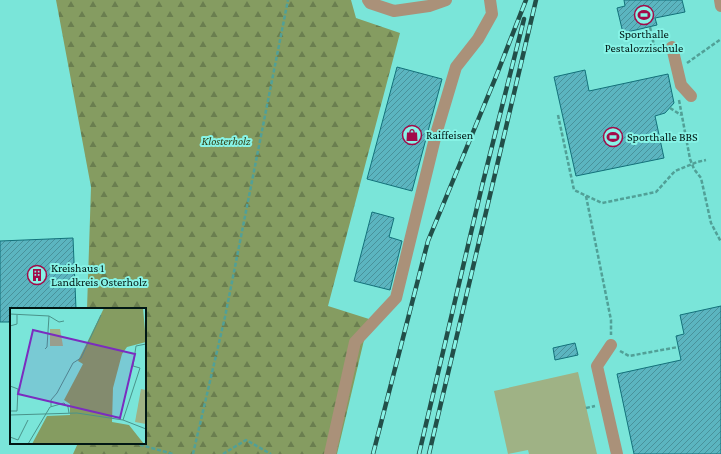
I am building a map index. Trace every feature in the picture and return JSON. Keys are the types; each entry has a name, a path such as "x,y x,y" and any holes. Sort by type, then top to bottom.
{"street":[{"path":"368,0 370,4 394,11 430,6 446,0"},
{"path":"330,454 355,342 396,298 436,134 456,67 478,39 492,14 490,0"},
{"path":"720,0 721,6"},
{"path":"672,47 681,85 691,96"},
{"path":"611,345 598,366 616,454"}],"path":[{"path":"193,454 225,317 288,0"},
{"path":"650,27 655,50"},
{"path":"677,70 721,39"},
{"path":"677,94 692,164 701,178 711,223 721,242"},
{"path":"670,108 681,115"},
{"path":"558,115 574,190 602,204 656,192 674,171 706,160"},
{"path":"586,196 611,320 611,345 629,356 678,347"},
{"path":"223,454 246,440 271,454"},
{"path":"138,444 173,454"}],"green space":[{"name":"Klosterholz","path":"56,0 351,0 356,18 400,33 328,306 369,319 337,454 73,454 78,444 146,444 146,308 87,308 91,187"},
{"path":"578,372 597,454 529,454 528,450 508,454 494,391"}],"building":[{"name":"Sporthalle Pestalozzischule","path":"624,0 682,0 685,12 655,18 657,25 623,33 617,8 625,6"},
{"path":"397,67 442,79 412,191 367,179"},
{"name":"Sporthalle BBS","path":"585,70 589,91 668,74 674,103 665,113 655,116 664,158 576,176 554,77"},
{"path":"372,212 394,218 389,237 402,241 390,290 354,281"},
{"name":"Kreishaus 1 Landkreis Osterholz","path":"73,238 76,308 10,308 10,322 0,322 0,241"},
{"path":"721,306 721,454 634,454 617,374 681,360 676,336 684,334 680,315"},
{"path":"575,343 578,355 555,360 553,348"}],"railway":[{"path":"373,454 428,241 526,0"},
{"path":"429,454 536,0"},
{"path":"419,454 482,186 524,19"}],"place":[{"name":"Sporthalle Pestalozzischule","path":"644,15"},
{"name":"Raiffeisen","path":"412,135"},
{"name":"Sporthalle BBS","path":"613,137"},
{"name":"Kreishaus 1 Landkreis Osterholz","path":"37,275"}]}
